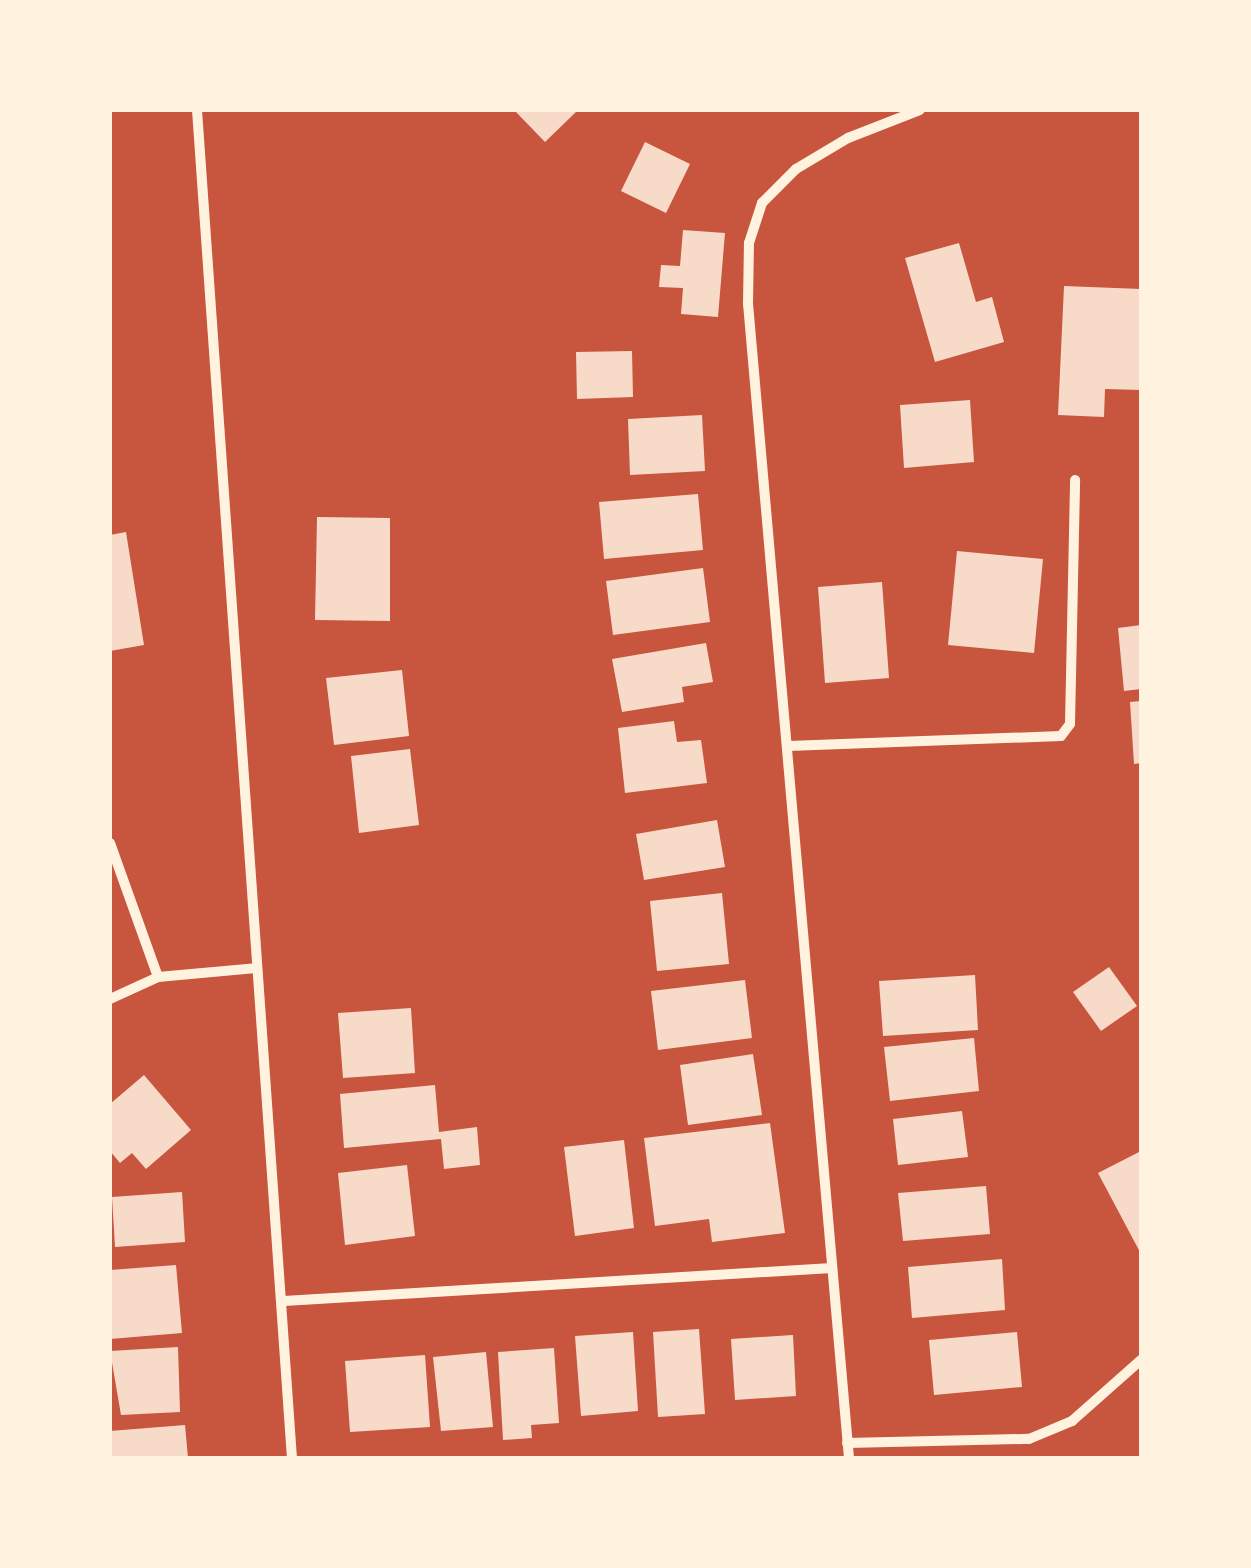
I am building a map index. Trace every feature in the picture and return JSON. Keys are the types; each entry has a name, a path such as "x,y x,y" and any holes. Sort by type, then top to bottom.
{"street":[{"path":"197,110 292,1458"},
{"path":"848,1458 748,304 749,244 762,202 796,169 848,138 920,110"},
{"path":"788,746 1061,736 1070,724 1075,480"},
{"path":"110,843 158,978"},
{"path":"110,999 158,978 256,968"},
{"path":"284,1302 832,1268"},
{"path":"847,1443 1029,1439 1072,1421 1141,1360"}],"building":[{"path":"514,110 578,110 545,142"},
{"path":"645,142 690,164 666,213 621,191"},
{"path":"683,230 725,233 718,317 681,314 683,288 659,287 661,265 680,266"},
{"path":"959,243 976,302 992,297 1004,342 935,362 905,258"},
{"path":"1064,286 1141,289 1141,390 1105,389 1104,417 1058,415"},
{"path":"632,351 633,397 577,399 576,352"},
{"path":"970,400 974,462 904,468 900,405"},
{"path":"702,415 705,471 630,475 628,419"},
{"path":"698,494 703,550 604,559 599,502"},
{"path":"317,517 390,518 390,621 315,620"},
{"path":"126,532 144,645 110,651 110,535"},
{"path":"957,551 1043,559 1034,653 948,645"},
{"path":"703,568 710,622 613,635 606,581"},
{"path":"882,582 889,678 825,683 818,587"},
{"path":"1141,625 1141,689 1124,691 1118,628"},
{"path":"706,643 713,682 682,687 684,702 622,712 612,659"},
{"path":"402,670 409,736 334,745 326,678"},
{"path":"1141,701 1141,763 1134,764 1130,702"},
{"path":"674,721 677,742 701,740 707,783 625,793 618,728"},
{"path":"410,749 419,825 359,833 351,756"},
{"path":"717,820 725,867 644,880 636,834"},
{"path":"722,893 729,964 657,971 650,901"},
{"path":"1109,967 1137,1006 1101,1031 1073,992"},
{"path":"975,975 978,1030 883,1036 879,981"},
{"path":"745,980 752,1038 658,1050 651,991"},
{"path":"411,1008 415,1073 343,1078 338,1013"},
{"path":"974,1038 979,1091 890,1101 884,1047"},
{"path":"753,1054 762,1115 688,1125 680,1065"},
{"path":"144,1075 191,1130 146,1169 132,1153 120,1163 110,1151 110,1104"},
{"path":"435,1085 439,1132 477,1127 480,1165 444,1169 441,1139 344,1148 340,1094"},
{"path":"962,1111 968,1157 898,1165 893,1119"},
{"path":"770,1123 785,1233 712,1242 709,1219 655,1226 644,1138"},
{"path":"624,1140 634,1228 575,1236 564,1147"},
{"path":"1141,1151 1141,1254 1098,1173"},
{"path":"407,1165 415,1236 345,1245 338,1173"},
{"path":"986,1186 990,1234 903,1241 898,1193"},
{"path":"182,1192 185,1242 115,1247 112,1197"},
{"path":"1002,1259 1005,1310 912,1318 908,1267"},
{"path":"176,1265 182,1333 110,1339 110,1270"},
{"path":"699,1329 705,1414 658,1417 653,1332"},
{"path":"633,1332 638,1411 581,1416 575,1336"},
{"path":"1017,1332 1022,1387 934,1395 929,1340"},
{"path":"793,1335 796,1396 735,1400 731,1339"},
{"path":"178,1347 180,1412 121,1415 110,1351"},
{"path":"554,1348 559,1423 531,1425 532,1438 503,1440 498,1352"},
{"path":"486,1352 493,1427 441,1431 433,1357"},
{"path":"425,1355 430,1427 350,1432 345,1361"},
{"path":"185,1425 188,1458 110,1458 110,1431"}]}
